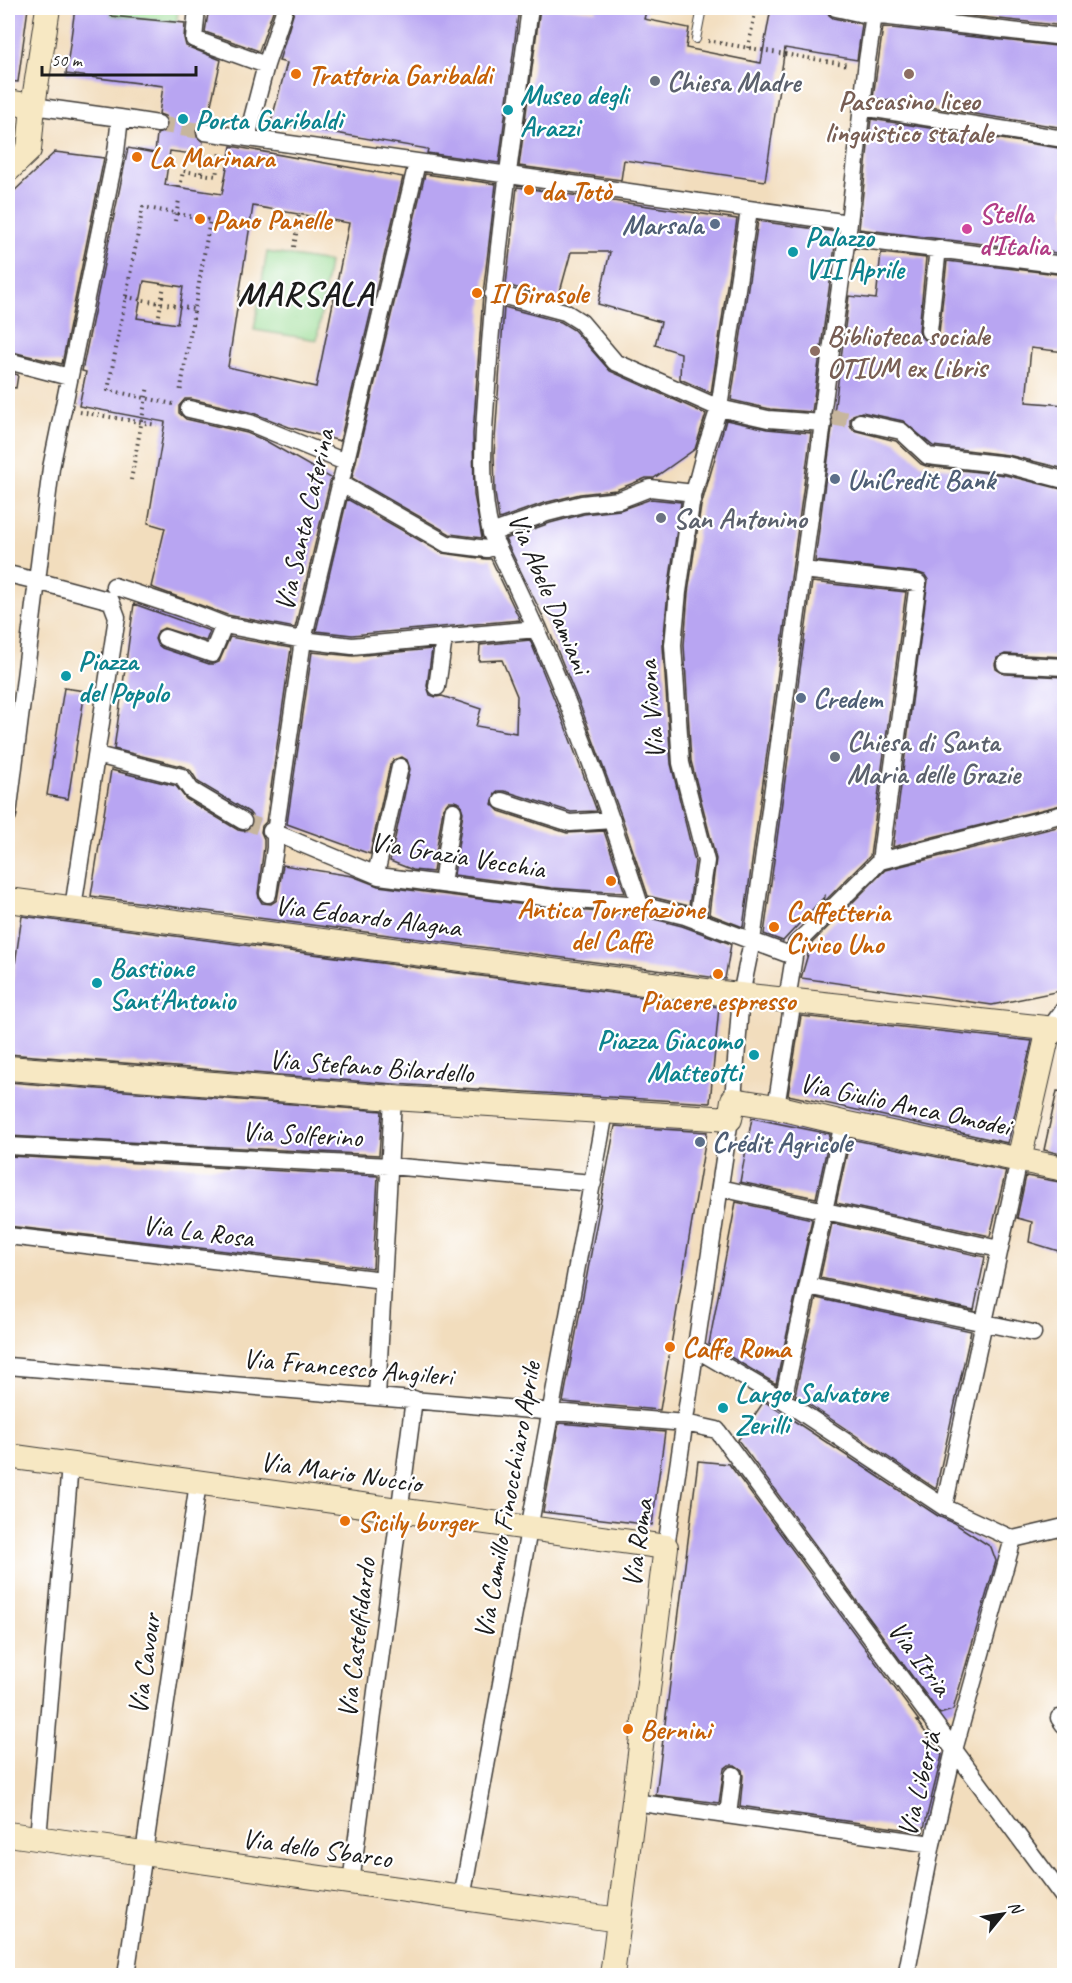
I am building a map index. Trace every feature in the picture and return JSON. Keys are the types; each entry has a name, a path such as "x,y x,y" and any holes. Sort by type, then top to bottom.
{"main road":[{"path":"8,170 29,150 33,106 48,8"},
{"path":"8,102 33,106"},
{"name":"Via Edoardo Alagna","path":"8,900 731,994 1057,1029"},
{"path":"1020,1160 1057,1029"},
{"name":"Via Stefano Bilardello","path":"8,1068 605,1112 731,1110"},
{"name":"Via Giulio Anca Omodei","path":"731,1110 776,1107 1065,1169"},
{"name":"Via Mario Nuccio","path":"8,1456 666,1546"},
{"name":"Via Roma","path":"612,1976 666,1546"},
{"name":"Via dello Sbarco","path":"8,1834 619,1920"}],"street":[{"path":"197,8 194,39 266,65"},
{"path":"247,138 266,65 285,8"},
{"name":"Via Abele Damiani","path":"530,8 493,295 483,455 487,517 494,539 537,629 562,689 612,820 640,905"},
{"path":"837,8 875,11 1065,37"},
{"path":"731,1110 731,994 745,939 803,570 825,418 875,11"},
{"path":"33,106 158,124"},
{"path":"862,107 1065,139"},
{"path":"8,815 51,468 116,152 120,118"},
{"path":"205,137 247,138 749,210 938,248 1065,265"},
{"name":"Via Santa Caterina","path":"267,894 275,848 273,832 303,640 417,163"},
{"name":"Via Vivona","path":"697,921 706,861 681,763 673,645 678,592 694,493 718,408 749,210"},
{"path":"929,331 938,248"},
{"path":"493,295 565,312 581,322 615,362 718,408 768,419 825,418"},
{"path":"8,361 69,377"},
{"path":"182,403 250,423 345,462"},
{"path":"860,422 901,431 928,456 1007,465 1065,480"},
{"path":"340,483 447,544 487,549 494,539 547,513 582,504 619,500 650,488 694,493"},
{"path":"803,570 918,583 880,861"},
{"path":"8,574 111,601 117,617 105,757 73,908"},
{"path":"114,586 142,594 224,625 303,640 352,646 537,629"},
{"path":"165,638 212,654 224,625"},
{"path":"437,687 444,638"},
{"path":"1005,664 1065,668"},
{"path":"105,757 182,777 191,790 243,821"},
{"path":"376,874 400,767"},
{"path":"502,801 570,823 612,820"},
{"path":"442,883 453,811"},
{"path":"776,1107 793,1000 794,950 880,861 1065,814"},
{"name":"Via Grazia Vecchia","path":"273,832 376,874 551,898 640,905"},
{"path":"640,905 697,921 745,939 794,950"},
{"path":"1057,1029 1065,1009"},
{"path":"377,1397 393,1098"},
{"name":"Via Roma","path":"666,1546 731,1110"},
{"name":"Via Camillo Finocchiaro Aprile","path":"462,1898 605,1112"},
{"path":"783,1400 843,1123"},
{"name":"Via Solferino","path":"8,1146 389,1166 593,1183"},
{"path":"944,1507 1020,1160"},
{"path":"720,1188 999,1249"},
{"name":"Via La Rosa","path":"8,1236 383,1280"},
{"path":"808,1286 1033,1333"},
{"path":"696,1349 783,1400 944,1507 1012,1539 1065,1527"},
{"name":"Via Francesco Angileri","path":"8,1366 685,1423"},
{"name":"Via Castelfidardo","path":"351,1883 414,1399"},
{"name":"Via Itria","path":"685,1423 717,1430 1065,1898"},
{"path":"38,1838 70,1465"},
{"name":"Via Cavour","path":"126,1976 198,1483"},
{"name":"Via Libertà","path":"906,1976 932,1844 954,1750 1012,1539"},
{"path":"728,1815 733,1775"},
{"path":"634,1802 932,1844"}],"lane":[{"path":"696,39 702,8"}],"path":[{"path":"748,48 756,8"},
{"path":"696,39 867,64"},
{"path":"201,173 205,137"},
{"path":"180,188 183,171 216,176 220,150"},
{"path":"175,221 179,200"},
{"path":"143,207 210,220 194,309 182,403 108,390 126,297 143,207"},
{"path":"294,247 299,215"},
{"path":"158,321 164,285"},
{"path":"126,297 194,309"},
{"path":"131,480 148,386"},
{"path":"63,409 157,424"}],"green space":[{"path":"110,8 178,8 177,22 111,16"},
{"path":"267,252 329,262 317,340 254,330"}],"building":[{"path":"8,8 28,8 18,82 8,81"},
{"path":"75,8 110,8 111,16 185,23 186,46 221,60 207,122 201,123 195,130 196,136 203,142 200,155 170,151 165,185 222,194 231,146 403,177 340,441 289,427 253,413 191,399 185,399 179,406 179,413 186,419 247,433 266,441 331,478 295,628 227,615 151,587 165,528 148,523 165,422 79,406 86,372 82,371 128,148 155,153 157,134 166,131 168,125 165,116 159,114 163,86 66,74","holes":["253,206 349,223 316,387 228,367","144,281 183,287 177,324 137,318"]},
{"path":"209,8 274,8 259,51 205,32"},
{"path":"295,8 519,8 499,163 427,153 428,149 271,122 287,63 279,61"},
{"name":"Chiesa Madre","path":"540,8 596,11 596,8 647,8 644,19 689,28 686,48 761,63 771,8 826,8 833,18 862,24 857,60 785,48 765,181 624,160 621,180 519,166"},
{"path":"899,8 1065,8 1065,26"},
{"path":"883,27 1065,47 1065,128 873,98"},
{"path":"871,119 1065,149 1065,254 859,229"},
{"path":"55,152 104,158 62,364 8,351 8,197"},
{"path":"425,174 496,184 483,294 473,434 474,495 482,538 450,534 352,478"},
{"path":"517,187 737,219 711,393 680,379 681,353 655,345 661,322 598,304 610,252 571,252 558,299 506,285"},
{"path":"758,221 837,232 812,412 770,409 731,400"},
{"path":"881,253 926,258 919,330 920,336 927,341 934,340 939,333 947,261 1065,275 1065,352 1031,348 1026,402 1065,405 1065,469 1008,455 933,446 903,421 862,412 853,415 850,419 853,430 896,441 926,466 1005,475 1065,490 1065,657 1005,654 997,658 995,664 996,669 1004,674 1065,677 1065,804 893,847 928,580 925,575 919,573 815,561 849,296 876,299"},
{"path":"504,307 561,322 574,330 610,371 706,414 695,449 654,478 646,478 616,490 580,494 544,503 499,519 495,493 494,454"},
{"path":"8,372 18,375 16,388 8,387"},
{"path":"726,420 767,429 811,433 743,927 709,914 716,859 691,761 684,645 688,593 701,506"},
{"path":"347,499 442,553 491,559 520,620 352,635 316,631"},
{"path":"651,499 681,502 668,591 663,646 671,764 695,862 689,906 648,896 582,710 546,623 505,539 550,523 584,514 620,510"},
{"path":"812,582 906,592 870,856 824,902 825,896 783,941 764,934"},
{"path":"134,604 210,631 206,641 164,628 158,631 155,639 162,648 209,664 219,662 230,637 291,648 266,822 261,832 264,847 258,893 262,903 271,904 277,900 283,865 352,876 378,886 550,908 638,915 682,926 731,944 725,979 91,896 111,770 176,786 186,799 238,830 249,830 253,822 249,812 198,782 191,771 185,767 114,749"},
{"path":"530,640 597,811 571,812 505,791 495,794 492,804 499,811 567,833 604,831 625,893 552,888 454,875 463,812 460,803 454,801 449,801 443,809 433,872 413,870 390,861 410,769 407,760 402,757 393,760 390,765 370,854 287,824 312,652 353,656 432,649 427,686 430,695 442,696 481,709 476,726 516,733 517,696 502,660 479,661 480,645"},
{"path":"64,688 85,691 68,799 47,795"},
{"path":"1065,825 1065,990 992,1005 801,978 811,944 885,870"},
{"path":"22,916 719,1007 710,1103 394,1084 8,1054 8,1012"},
{"path":"801,1016 1032,1041 1008,1143 788,1095"},
{"path":"8,1082 382,1111 379,1155 8,1136"},
{"path":"1057,1091 1065,1092 1065,1155 1044,1150"},
{"path":"752,1118 830,1134 816,1198 740,1182"},
{"path":"615,1126 707,1132 660,1410 563,1402"},
{"path":"850,1139 1006,1171 990,1236 836,1203"},
{"path":"8,1156 378,1176 373,1268 8,1226"},
{"path":"1026,1176 1065,1183 1065,1253 1029,1242 1032,1222 1017,1218"},
{"path":"736,1202 812,1219 776,1384 709,1344"},
{"path":"832,1223 985,1257 974,1310 820,1278"},
{"path":"816,1298 971,1331 936,1489 795,1395"},
{"path":"764,1401 938,1516 954,1523 991,1547 996,1561 953,1710 940,1714 738,1440"},
{"path":"559,1423 665,1432 652,1525 543,1512"},
{"path":"698,1461 729,1464 942,1755 923,1832 740,1806 743,1776 742,1770 735,1765 729,1765 724,1769 719,1803 656,1795"}],"tunnel":[{"path":"158,124 205,132"},
{"path":"831,417 860,422"},
{"path":"243,821 271,831"}],"place":[{"name":"Trattoria Garibaldi","path":"296,74"},
{"name":"Pascasino liceo linguistico statale","path":"909,74"},
{"name":"Chiesa Madre","path":"655,81"},
{"name":"Museo degli Arazzi","path":"508,110"},
{"name":"Porta Garibaldi","path":"183,119"},
{"name":"La Marinara","path":"137,157"},
{"name":"da Totò","path":"529,190"},
{"name":"Pano Panelle","path":"200,219"},
{"name":"Marsala","path":"715,224"},
{"name":"Stella d'Italia","path":"967,229"},
{"name":"Palazzo VII Aprile","path":"793,252"},
{"name":"Il Girasole","path":"477,293"},
{"name":"Biblioteca sociale OTIUM ex Libris","path":"815,351"},
{"name":"UniCredit Bank","path":"835,479"},
{"name":"San Antonino","path":"661,518"},
{"name":"Piazza del Popolo","path":"66,676"},
{"name":"Credem","path":"801,698"},
{"name":"Chiesa di Santa Maria delle Grazie","path":"835,757"},
{"name":"Antica Torrefazione del Caffè","path":"611,881"},
{"name":"Caffetteria Civico Uno","path":"774,927"},
{"name":"Piacere espresso","path":"718,974"},
{"name":"Bastione Sant'Antonio","path":"97,983"},
{"name":"Piazza Giacomo Matteotti","path":"754,1055"},
{"name":"Crédit Agricole","path":"700,1142"},
{"name":"Caffe Roma","path":"670,1347"},
{"name":"Largo Salvatore Zerilli","path":"723,1408"},
{"name":"Sicily burger","path":"345,1521"},
{"name":"Bernini","path":"628,1729"}],"district":[{"name":"MARSALA","path":"306,293"}]}
